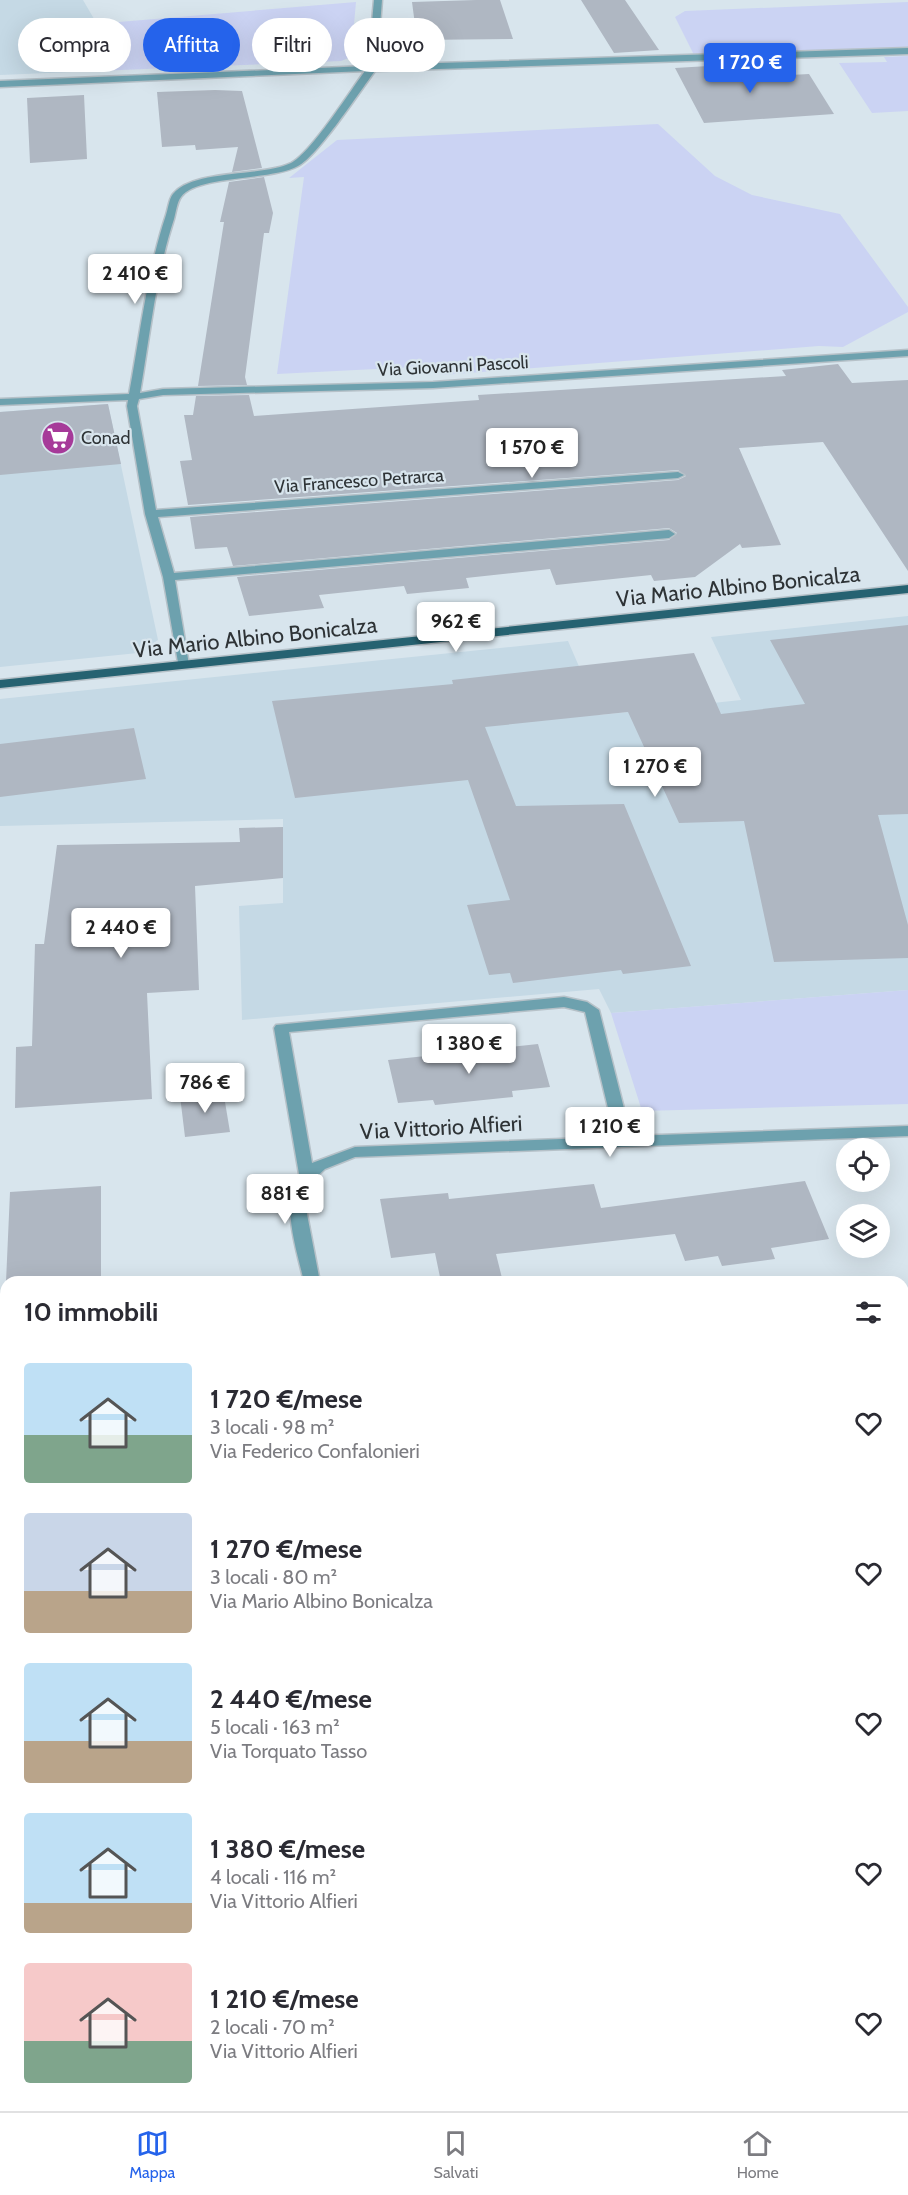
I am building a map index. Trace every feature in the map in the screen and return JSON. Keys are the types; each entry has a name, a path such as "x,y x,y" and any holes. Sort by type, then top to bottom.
{"main road":[{"name":"Via Mario Albino Bonicalza","path":"0,684 908,589"}],"street":[{"path":"376,18 378,0"},
{"path":"445,66 908,51"},
{"path":"0,84 344,69"},
{"path":"183,665 169,577 151,514 132,406 164,235 177,195 192,185 215,179 269,173 296,164 310,152 369,72"},
{"name":"Via Giovanni Pascoli","path":"0,402 133,397 163,392 433,385 908,353"},
{"name":"Via Francesco Petrarca","path":"151,514 678,475"},
{"path":"169,577 669,534"},
{"path":"311,1276 298,1192 307,1176 281,1028 564,1002 582,1005 592,1010 624,1141"},
{"name":"Via Vittorio Alfieri","path":"307,1176 330,1158 355,1152 908,1131"}],"shaded area":[{"path":"0,0 83,0 94,18 18,18 18,72 72,72 0,75"},
{"path":"356,2 355,18 344,18 344,60 341,61 332,61 332,18 252,18 252,65 240,65 240,18 166,18"},
{"path":"908,2 908,47 694,55 675,17 685,11"},
{"path":"143,20 143,69 131,70 131,21"},
{"path":"908,56 908,111 872,113 839,63 887,62 884,57"},
{"path":"658,124 715,176 752,195 840,214 908,307 908,312 843,347 819,346 442,375 435,366 277,374 304,177 289,178 337,140"},
{"path":"108,404 158,640 138,653 0,667 0,412"},
{"path":"908,616 908,990 611,1013 599,989 242,1020 239,906 283,903 283,819 0,826 0,699 568,641 600,715 741,700 711,637"},
{"path":"908,990 908,1104 642,1111 611,1013"}],"building":[{"path":"500,0 513,39 445,40 445,18 414,18 412,2"},
{"path":"581,0 625,0 659,50 614,53"},
{"path":"742,64 750,77 809,74 834,114 704,123 675,68"},
{"path":"242,91 262,168 232,172 238,147 196,150 195,145 162,147 157,92"},
{"path":"84,95 87,159 30,163 27,98"},
{"path":"264,177 273,213 269,233 264,233 245,377 247,385 198,386 224,222 220,222 229,182"},
{"path":"838,364 852,383 908,380 908,571 823,442 739,448 781,545 742,548 740,544 695,577 654,581 651,575 556,585 550,569 466,578 469,588 407,594 404,586 319,595 324,608 249,616 237,577 669,540 677,533 669,528 233,566 227,547 195,549 190,517 678,480 686,476 678,470 188,505 180,461 192,460 184,415 193,415 196,396 249,395 254,416 479,400 478,395 786,376 782,370"},
{"name":"Conad","path":"108,404 121,464 0,475 0,412"},
{"path":"908,625 908,814 878,815 908,925 908,958 774,962 744,821 679,823 628,712 485,727 516,806 624,804 691,966 623,974 621,970 513,983 510,973 489,975 467,905 510,900 468,780 295,798 272,701 453,684 452,680 694,653 721,714 805,704 770,640"},
{"path":"134,728 146,779 0,797 0,744"},
{"path":"283,827 283,878 195,886 199,990 147,993 152,1099 15,1108 16,1047 32,1046 35,944 44,944 57,845 240,842 239,828"},
{"path":"538,1044 550,1087 512,1091 513,1097 435,1105 433,1100 398,1103 388,1060"},
{"path":"223,1090 230,1132 185,1137 180,1096"},
{"path":"805,1181 829,1239 771,1248 775,1259 722,1266 718,1256 685,1261 675,1234 496,1254 502,1276 440,1276 435,1253 391,1258 380,1199 448,1193 449,1199 594,1184 601,1208"},
{"path":"101,1186 101,1276 6,1276 10,1192"}],"place":[{"name":"Conad","path":"58,438"}]}
